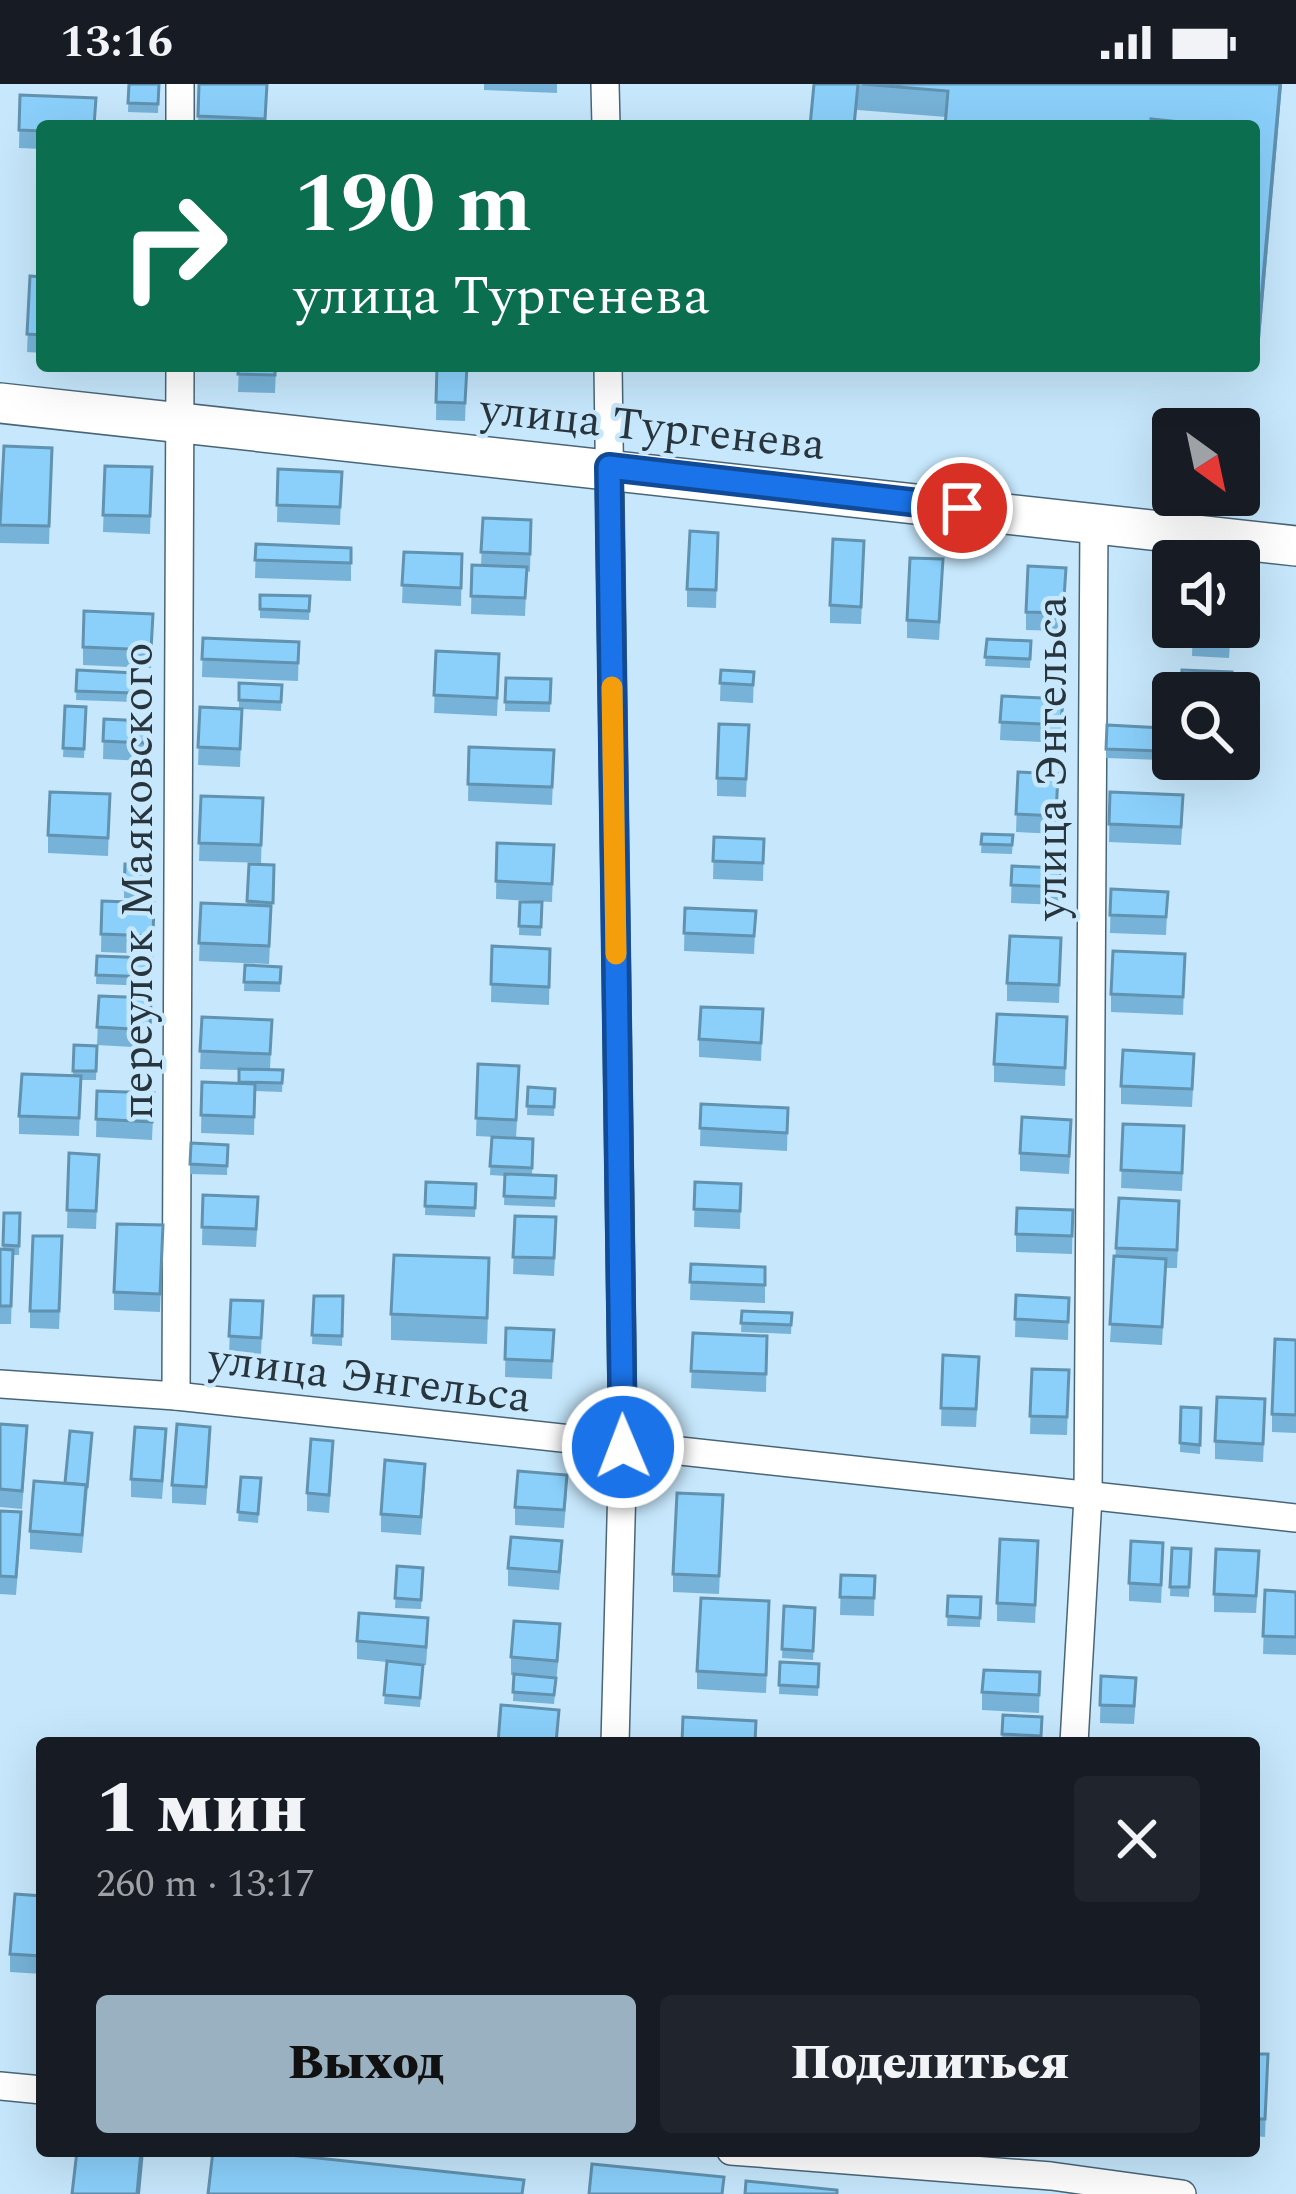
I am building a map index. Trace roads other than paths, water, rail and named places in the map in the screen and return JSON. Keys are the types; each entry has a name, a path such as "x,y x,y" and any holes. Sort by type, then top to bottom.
{"main road":[{"name":"улица Тургенева","path":"0,403 1296,546"}],"street":[{"path":"180,84 180,120"},
{"path":"605,84 606,120"},
{"name":"переулок Маяковского","path":"176,1396 180,372"},
{"path":"608,372 623,1447 615,1737"},
{"name":"улица Энгельса","path":"1088,1497 1094,523"},
{"name":"улица Энгельса","path":"0,1384 176,1396 1296,1518"},
{"path":"1074,1737 1088,1497"},
{"path":"0,2086 36,2089"},
{"path":"879,2157 1052,2164 1182,2194"}]}
